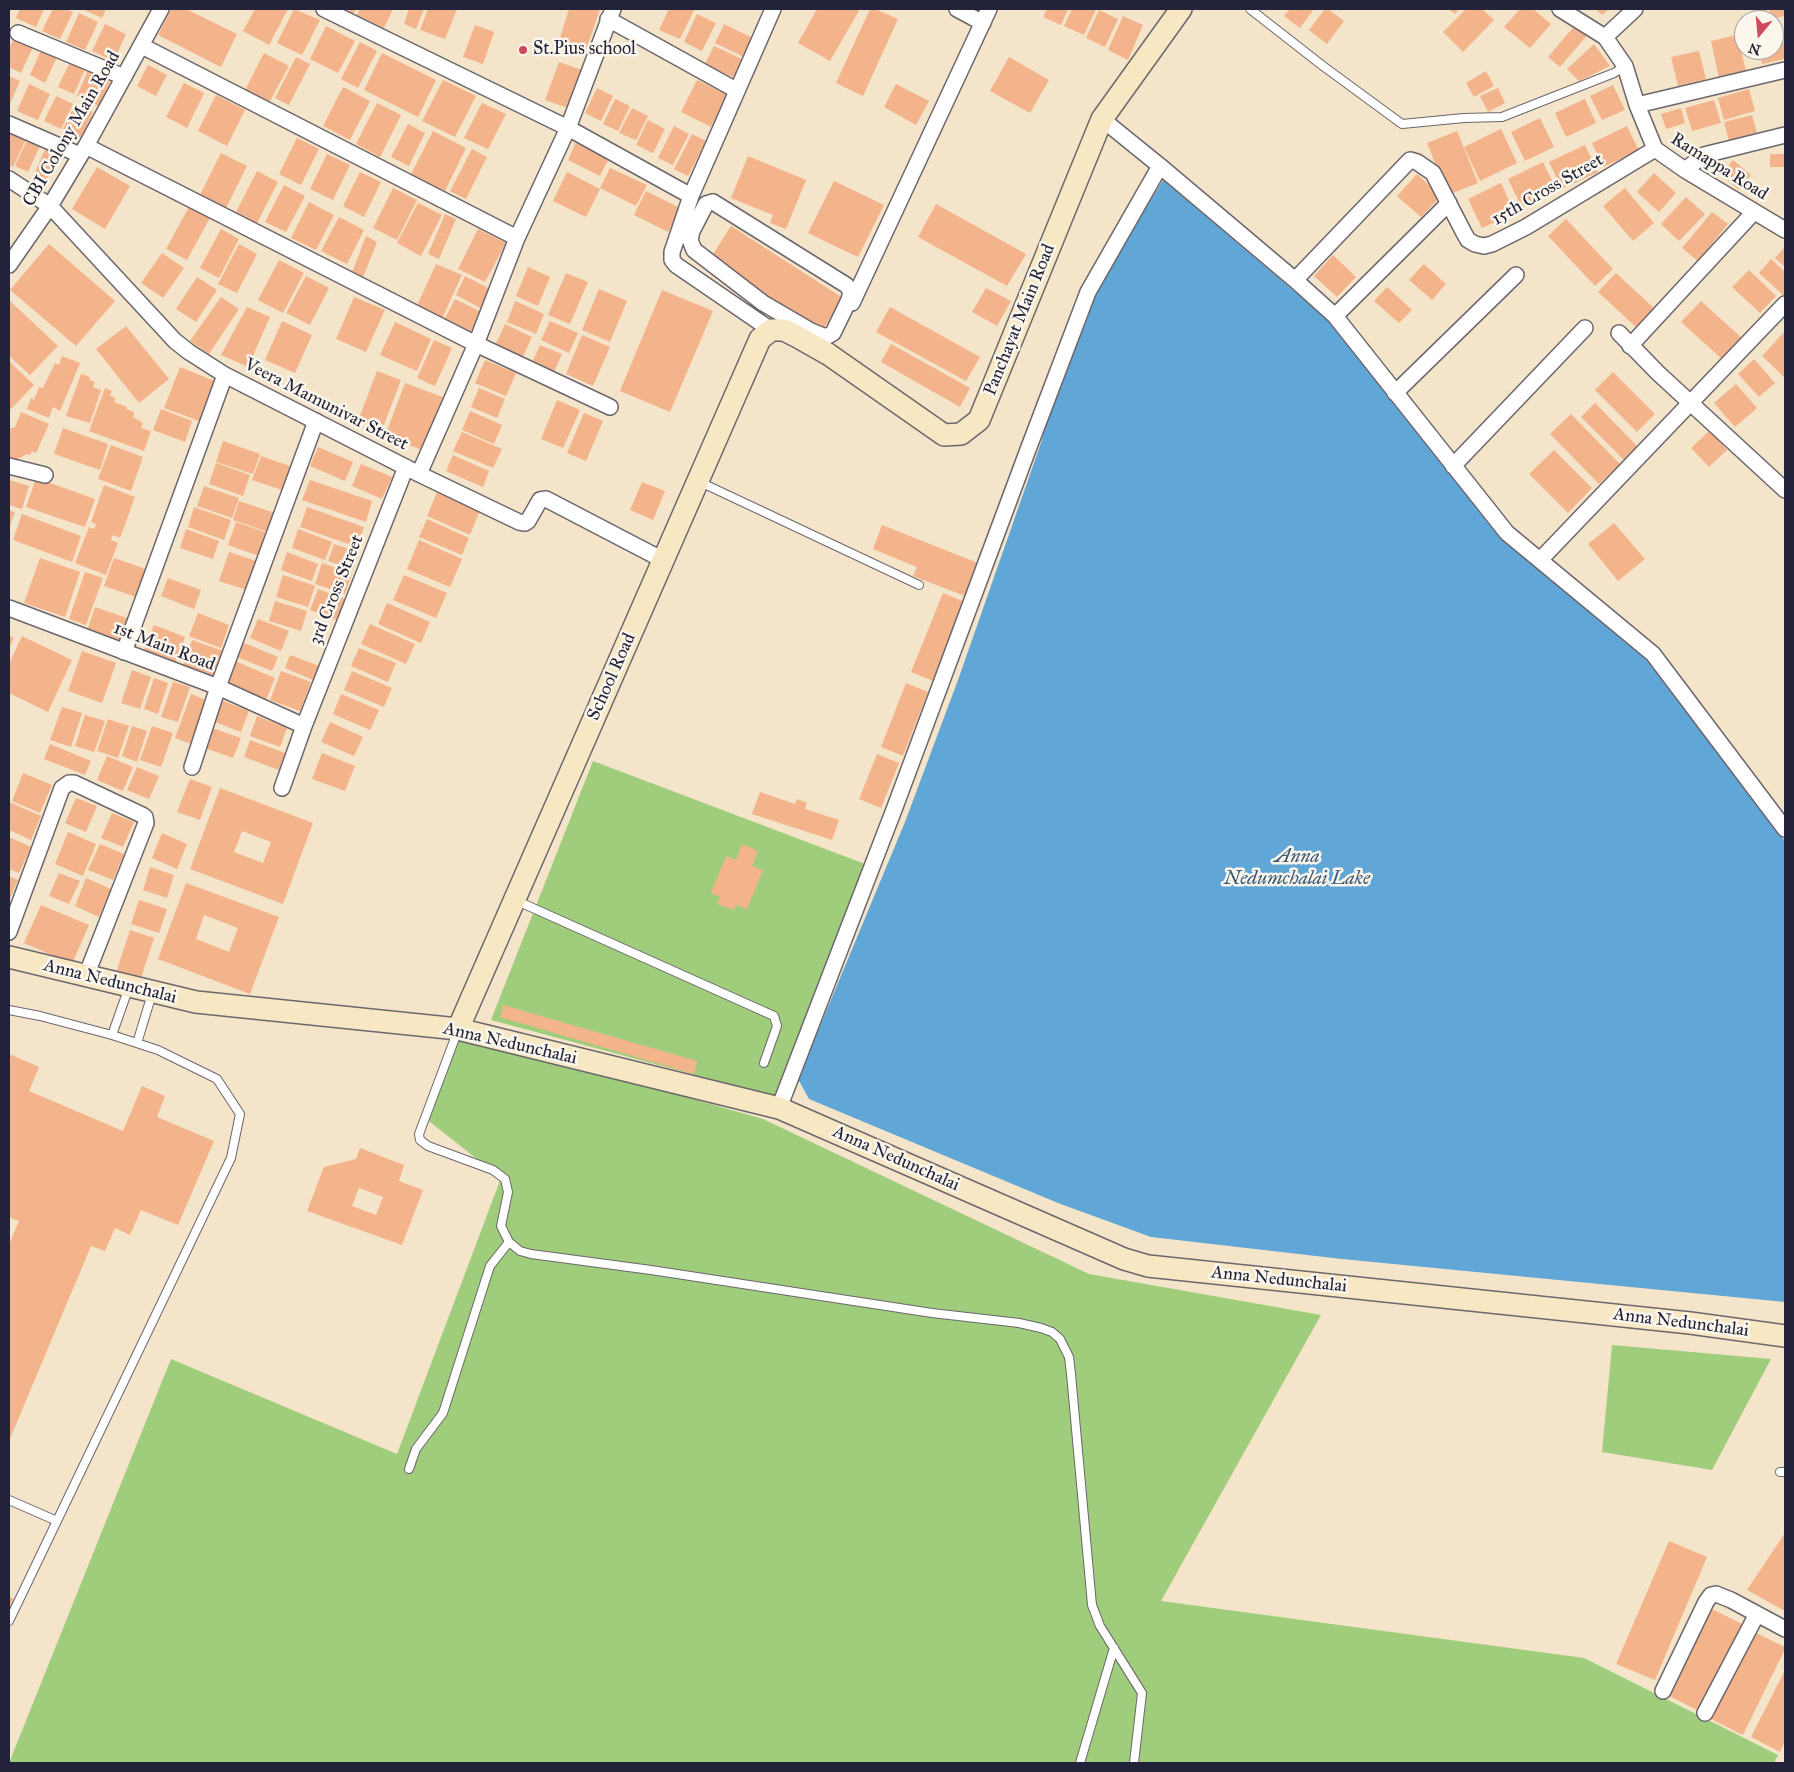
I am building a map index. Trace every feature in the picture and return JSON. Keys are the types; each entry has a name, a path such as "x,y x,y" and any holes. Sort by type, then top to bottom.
{"street":[{"name":"CBI Colony Main Road","path":"9,265 50,206 83,151 161,9"},
{"path":"324,9 568,128 691,196"},
{"path":"768,306 763,324 676,265 672,260 672,252 691,196 773,9"},
{"path":"957,9 983,23"},
{"path":"828,354 989,9"},
{"name":"Panchayat Main Road","path":"763,324 784,330 828,354 944,435 961,434 979,420 1102,119 1181,9"},
{"name":"Ramappa Road","path":"1560,9 1604,37 1625,66 1637,105 1655,149 1685,170 1785,230"},
{"path":"1604,37 1635,9"},
{"path":"610,14 736,90"},
{"name":"3rd Cross Street","path":"282,788 304,726 412,471 476,344 516,238 568,128 610,14"},
{"path":"18,33 124,77"},
{"path":"142,46 516,238"},
{"path":"1637,105 1785,70"},
{"path":"1102,119 1295,280 1334,316 1507,534 1653,654 1785,829"},
{"path":"9,124 83,151 476,344 610,407"},
{"path":"1685,170 1704,155 1785,135"},
{"name":"15th Cross Street","path":"1449,203 1468,240 1475,244 1492,244 1526,227 1655,149"},
{"path":"1295,280 1410,160 1417,162 1433,173 1449,203 1334,316"},
{"path":"779,1108 895,807 1028,447 1088,292 1160,166"},
{"name":"Veera Mamunivar Street","path":"9,179 50,206 175,341 225,375 412,471 522,523 530,520 540,500 546,499 663,560"},
{"path":"713,202 730,212 846,285 851,292 833,333 826,337 811,331 768,306 694,250 690,240 692,232 706,204 713,202"},
{"path":"1630,346 1754,212"},
{"path":"1395,393 1516,275"},
{"path":"1540,560 1785,304"},
{"name":"School Road","path":"458,1029 760,339 763,324"},
{"path":"1453,466 1585,328"},
{"path":"1619,333 1630,346 1690,403 1785,490"},
{"path":"124,652 225,375"},
{"path":"192,767 218,687 316,421"},
{"path":"9,466 46,475"},
{"name":"1st Main Road","path":"9,608 218,687 304,726"},
{"path":"9,932 62,788 69,783 74,783 142,815 146,823 86,976"},
{"name":"Anna Nedunchalai","path":"9,958 196,1002 458,1029 779,1108 1124,1259 1148,1266 1690,1323 1785,1336"},
{"path":"1663,1691 1706,1602 1711,1596 1716,1594 1731,1600 1785,1629"},
{"path":"1705,1713 1758,1614"}],"lane":[{"path":"1250,9 1402,124 1502,116 1614,73 1625,66"},
{"path":"698,481 919,584"},
{"path":"514,900 774,1016 777,1026 764,1062"},
{"path":"112,1035 130,986"},
{"path":"137,1043 153,992"},
{"path":"9,1010 112,1035 158,1050 217,1079 240,1114 231,1158 9,1621"},
{"path":"458,1029 418,1134 420,1140 428,1146 494,1170 505,1179 508,1192 501,1226 509,1242 520,1251 1019,1324 1052,1332 1060,1339 1068,1357 1071,1374 1092,1604 1100,1626 1142,1693 1134,1763"},
{"path":"409,1469 416,1449 443,1413 490,1266 509,1242"},
{"path":"9,1500 57,1520"},
{"path":"1080,1763 1114,1648"}],"green space":[{"path":"593,761 865,864 774,1096 491,1020"},
{"path":"461,1033 763,1119 1089,1274 1321,1315 1161,1601 1584,1658 1778,1755 1774,1763 9,1763 171,1359 397,1454 501,1178 425,1118"},
{"path":"1612,1345 1771,1359 1712,1470 1602,1452"}],"water":[{"name":"Anna Nedumchalai Lake","path":"1163,180 1327,319 1503,540 1642,654 1785,841 1785,1302 1342,1259 1151,1237 1058,1203 809,1099 798,1079 905,822 958,680 1042,440 1045,417 1071,349 1101,281"}],"building":[{"path":"20,9 44,9 36,27 16,18"},
{"path":"53,9 66,9 73,12 60,39 42,31"},
{"path":"82,9 106,9 102,18"},
{"path":"171,9 186,9 237,34 221,67 158,35"},
{"path":"255,9 288,9 269,45 243,31"},
{"path":"294,9 320,20 302,55 277,43"},
{"path":"339,9 356,9 352,16"},
{"path":"360,9 393,9 383,30 356,17"},
{"path":"409,9 424,9 416,29 404,24"},
{"path":"428,9 457,9 445,39 420,30"},
{"path":"569,9 600,9 586,50 559,41"},
{"path":"669,9 694,10 680,39 659,30"},
{"path":"817,9 860,9 830,61 798,43"},
{"path":"870,9 875,9 898,19 863,96 836,83"},
{"path":"1047,9 1068,9 1061,25 1043,17"},
{"path":"1072,9 1096,9 1084,35 1064,26"},
{"path":"1290,9 1314,9 1300,28 1284,16"},
{"path":"1325,9 1328,9 1344,21 1327,44 1309,30"},
{"path":"1448,9 1459,9 1455,14"},
{"path":"1466,9 1482,9 1494,20 1463,52 1443,32"},
{"path":"1520,9 1533,9 1551,24 1530,48 1504,27"},
{"path":"1595,9 1609,9 1602,15"},
{"path":"1785,9 1785,16 1784,10 1769,10"},
{"path":"1099,10 1118,19 1105,47 1086,38"},
{"path":"79,13 98,22 85,50 66,42"},
{"path":"697,14 716,23 702,51 684,42"},
{"path":"1123,16 1143,25 1128,60 1108,50"},
{"path":"1577,23 1589,33 1560,67 1548,57"},
{"path":"105,24 126,34 114,61 92,51"},
{"path":"724,24 755,39 746,58 715,43"},
{"path":"475,25 494,32 483,64 463,57"},
{"path":"326,26 355,41 338,73 310,59"},
{"path":"1734,36 1734,60 1743,60 1746,71 1719,78 1711,41"},
{"path":"14,38 33,47 21,73 9,67 9,49"},
{"path":"360,42 377,51 358,88 341,79"},
{"path":"1594,44 1610,66 1579,81 1567,69"},
{"path":"714,46 744,60 735,78 705,64"},
{"path":"41,50 57,57 45,83 30,75"},
{"path":"1699,51 1706,79 1678,86 1671,57"},
{"path":"264,53 289,66 268,105 244,92"},
{"path":"382,53 436,80 418,117 364,90"},
{"path":"296,57 310,64 289,105 275,98"},
{"path":"1009,57 1049,80 1030,113 990,91"},
{"path":"1761,60 1780,60 1762,64"},
{"path":"70,62 85,69 74,94 58,87"},
{"path":"559,62 585,71 571,109 545,100"},
{"path":"148,65 167,75 156,96 137,86"},
{"path":"88,70 111,79 99,106 77,96"},
{"path":"1486,71 1494,86 1474,97 1466,83"},
{"path":"9,76 20,81 9,106"},
{"path":"443,80 476,96 455,137 422,121"},
{"path":"697,80 727,95 711,127 681,112"},
{"path":"184,83 204,93 187,128 166,117"},
{"path":"29,84 50,94 38,120 17,111"},
{"path":"896,84 929,101 916,125 884,107"},
{"path":"1613,85 1625,110 1602,120 1590,96"},
{"path":"343,87 370,101 350,140 323,126"},
{"path":"597,88 613,96 601,121 585,113"},
{"path":"1498,88 1505,103 1488,112 1480,96"},
{"path":"1749,89 1755,111 1724,120 1718,98"},
{"path":"216,95 245,110 227,146 198,131"},
{"path":"56,96 73,104 61,129 44,121"},
{"path":"615,99 630,106 618,131 603,124"},
{"path":"1585,99 1596,123 1566,137 1555,113"},
{"path":"1714,100 1721,123 1692,131 1685,108"},
{"path":"377,103 401,115 380,157 356,144"},
{"path":"482,103 506,114 488,149 464,138"},
{"path":"75,104 93,112 81,138 63,129"},
{"path":"632,108 648,116 636,140 619,133"},
{"path":"1681,108 1685,123 1666,129 1661,114"},
{"path":"1752,115 1757,133 1729,141 1724,122"},
{"path":"1540,118 1554,147 1525,161 1511,132"},
{"path":"648,120 665,129 653,153 636,145"},
{"path":"408,124 425,133 409,166 391,157"},
{"path":"674,126 689,134 673,165 658,158"},
{"path":"1627,126 1639,151 1603,167 1592,143"},
{"path":"1501,129 1517,163 1480,181 1464,147"},
{"path":"9,131 26,139 13,167 9,165"},
{"path":"433,131 466,148 445,191 411,174"},
{"path":"1457,131 1478,183 1448,195 1427,143"},
{"path":"692,134 706,141 688,176 674,169"},
{"path":"28,138 41,144 28,172 15,166"},
{"path":"297,138 319,149 301,185 279,174"},
{"path":"577,140 610,156 600,176 568,160"},
{"path":"1585,145 1598,172 1562,189 1549,162"},
{"path":"46,147 59,153 46,182 33,177"},
{"path":"472,149 487,157 466,199 450,191"},
{"path":"221,153 247,166 226,208 200,195"},
{"path":"327,154 350,165 333,200 310,189"},
{"path":"1770,154 1785,154 1785,167 1770,167"},
{"path":"748,156 806,180 786,229 770,223 773,215 731,198"},
{"path":"1733,160 1751,175 1739,190 1721,175"},
{"path":"1543,162 1557,191 1522,208 1508,179"},
{"path":"97,167 130,186 105,229 72,209"},
{"path":"610,168 647,185 636,206 600,188"},
{"path":"257,171 278,182 257,223 236,212"},
{"path":"360,172 381,182 364,217 343,206"},
{"path":"567,172 600,189 586,217 553,201"},
{"path":"1654,173 1676,193 1659,212 1637,192"},
{"path":"1417,174 1441,196 1421,217 1397,196"},
{"path":"834,181 884,205 858,257 808,233"},
{"path":"1501,183 1515,213 1482,228 1468,199"},
{"path":"284,185 305,196 286,232 265,222"},
{"path":"393,188 417,200 397,240 373,228"},
{"path":"1625,188 1654,223 1633,241 1603,206"},
{"path":"646,191 680,208 668,232 634,215"},
{"path":"1686,197 1705,214 1679,241 1661,224"},
{"path":"309,202 334,215 316,250 291,238"},
{"path":"418,203 442,215 421,256 397,243"},
{"path":"936,204 1026,254 1007,286 918,237"},
{"path":"189,207 210,218 187,260 166,249"},
{"path":"1712,212 1728,224 1698,261 1682,248"},
{"path":"445,214 456,219 439,259 428,254"},
{"path":"339,217 364,230 347,264 321,251"},
{"path":"1566,219 1613,269 1595,286 1548,236"},
{"path":"731,226 843,298 820,334 710,259"},
{"path":"221,229 239,239 219,278 200,268"},
{"path":"478,229 506,243 485,282 458,269"},
{"path":"366,236 377,242 362,280 351,275"},
{"path":"49,244 115,301 76,346 10,290"},
{"path":"239,244 257,254 237,293 218,284"},
{"path":"1785,247 1785,267 1775,258"},
{"path":"162,253 184,268 163,298 141,283"},
{"path":"1333,255 1356,277 1337,297 1314,276"},
{"path":"1771,259 1785,272 1785,297 1759,273"},
{"path":"279,260 304,273 283,313 258,300"},
{"path":"436,264 462,275 441,321 415,310"},
{"path":"1424,264 1446,284 1432,300 1409,280"},
{"path":"528,267 550,277 538,306 516,296"},
{"path":"1749,270 1776,296 1760,313 1732,287"},
{"path":"566,273 588,282 570,324 548,315"},
{"path":"1616,273 1655,309 1637,328 1598,292"},
{"path":"306,276 329,288 310,325 286,313"},
{"path":"465,276 494,291 484,310 456,295"},
{"path":"197,277 217,290 196,322 176,309"},
{"path":"1387,287 1412,310 1399,323 1374,301"},
{"path":"986,288 1011,301 997,326 972,312"},
{"path":"599,289 627,301 610,342 582,330"},
{"path":"662,290 713,311 670,412 620,391"},
{"path":"221,297 239,309 209,354 190,341"},
{"path":"354,297 385,310 366,352 336,339"},
{"path":"455,299 481,312 470,333 444,320"},
{"path":"9,300 58,346 30,375 9,356"},
{"path":"515,301 544,314 536,334 507,322"},
{"path":"1701,301 1743,339 1723,360 1681,322"},
{"path":"247,307 270,317 248,367 221,355"},
{"path":"890,307 980,357 966,381 876,332"},
{"path":"282,321 312,335 295,373 265,360"},
{"path":"550,321 578,333 569,353 541,340"},
{"path":"395,322 431,339 417,371 380,355"},
{"path":"505,324 532,337 523,357 496,344"},
{"path":"126,326 169,379 139,403 96,349"},
{"path":"1785,331 1785,378 1762,356"},
{"path":"582,335 610,347 593,386 566,374"},
{"path":"434,340 452,348 435,386 417,378"},
{"path":"891,344 970,388 960,407 881,362"},
{"path":"540,345 562,354 554,372 532,363"},
{"path":"62,356 80,363 60,411 53,407 49,418 27,409 31,398 34,400 39,387 43,388 55,363 59,365"},
{"path":"1754,359 1775,383 1759,397 1738,374"},
{"path":"485,360 516,373 506,396 475,383"},
{"path":"9,361 34,385 9,411"},
{"path":"180,367 217,382 202,422 164,408"},
{"path":"377,371 401,380 382,430 358,421"},
{"path":"1613,372 1655,414 1637,432 1595,390"},
{"path":"81,374 90,377 89,380 95,382 93,387 101,390 90,423 66,416"},
{"path":"405,383 445,398 425,451 385,436"},
{"path":"1736,384 1757,408 1735,427 1714,403"},
{"path":"105,388 112,391 110,396 116,398 114,402 134,412 133,417 143,423 141,428 151,431 144,451 89,431"},
{"path":"479,388 505,399 497,418 471,407"},
{"path":"557,400 580,410 563,448 541,439"},
{"path":"1595,403 1638,447 1624,460 1581,417"},
{"path":"161,409 192,421 185,442 153,430"},
{"path":"470,411 502,425 494,444 462,430"},
{"path":"21,412 49,424 36,453 32,451 30,455 27,454 14,461 9,458 9,429 15,427"},
{"path":"584,413 603,421 586,461 567,453"},
{"path":"1571,414 1620,464 1599,484 1550,434"},
{"path":"63,428 108,444 100,470 54,454"},
{"path":"1709,431 1727,450 1709,467 1691,448"},
{"path":"462,432 502,449 493,468 453,451"},
{"path":"223,441 260,454 253,474 216,462"},
{"path":"111,445 143,457 131,491 98,479"},
{"path":"318,447 353,462 345,481 310,466"},
{"path":"1554,450 1592,488 1568,513 1529,474"},
{"path":"453,455 489,471 483,487 446,471"},
{"path":"261,456 290,466 282,490 252,480"},
{"path":"216,463 250,475 243,496 209,484"},
{"path":"361,464 392,477 382,499 352,486"},
{"path":"36,478 95,499 85,527 26,507"},
{"path":"9,480 29,486 22,509 9,505"},
{"path":"310,480 372,501 366,522 302,500"},
{"path":"642,482 665,491 653,520 630,510"},
{"path":"104,485 135,497 120,538 113,535 111,540 118,543 106,575 75,563 89,527 94,529 96,524 91,522"},
{"path":"204,486 239,498 232,518 197,506"},
{"path":"437,492 480,510 470,535 427,516"},
{"path":"239,501 275,513 268,532 233,520"},
{"path":"194,507 231,520 224,540 188,527"},
{"path":"307,507 364,527 357,547 300,527"},
{"path":"9,510 15,512 9,529"},
{"path":"22,514 81,536 72,562 13,540"},
{"path":"427,519 469,538 462,555 419,537"},
{"path":"236,522 270,534 262,557 228,545"},
{"path":"1614,523 1645,559 1618,581 1588,544"},
{"path":"882,525 978,563 965,596 913,576 917,567 873,549"},
{"path":"186,529 219,541 213,559 180,548"},
{"path":"298,529 332,542 325,560 292,548"},
{"path":"419,540 462,559 450,587 407,569"},
{"path":"334,544 359,552 353,570 328,561"},
{"path":"229,552 259,562 250,591 219,581"},
{"path":"287,552 318,564 312,581 281,570"},
{"path":"40,558 80,572 65,617 24,603"},
{"path":"114,558 146,569 136,597 104,586"},
{"path":"322,563 352,573 345,594 315,584"},
{"path":"85,572 103,578 86,625 69,619"},
{"path":"283,575 315,586 308,607 276,597"},
{"path":"404,575 447,593 436,618 393,600"},
{"path":"168,578 201,590 194,609 161,596"},
{"path":"318,589 345,599 337,620 310,610"},
{"path":"943,593 965,602 933,681 911,672"},
{"path":"275,601 307,611 301,631 269,621"},
{"path":"387,603 430,622 421,643 378,624"},
{"path":"95,607 133,620 124,644 87,631"},
{"path":"198,613 229,625 221,648 189,636"},
{"path":"258,619 289,631 281,651 250,638"},
{"path":"370,624 415,644 406,664 361,644"},
{"path":"154,625 185,637 176,662 144,650"},
{"path":"9,635 14,638 9,648"},
{"path":"22,636 72,660 48,712 9,693 9,664"},
{"path":"192,640 226,652 216,678 183,666"},
{"path":"242,642 278,657 272,671 237,657"},
{"path":"359,648 396,663 388,682 351,666"},
{"path":"82,651 116,663 102,703 68,691"},
{"path":"290,655 319,666 313,680 285,668"},
{"path":"235,661 275,678 266,700 226,683"},
{"path":"132,670 151,677 140,709 121,703"},
{"path":"281,671 311,682 300,711 270,700"},
{"path":"352,671 392,688 384,707 344,690"},
{"path":"154,678 168,683 158,714 144,709"},
{"path":"173,682 190,687 178,722 161,717"},
{"path":"906,683 928,692 903,756 881,747"},
{"path":"191,694 206,700 191,744 175,738"},
{"path":"341,694 379,710 370,730 333,714"},
{"path":"218,699 249,711 241,732 210,720"},
{"path":"62,707 82,713 71,747 50,740"},
{"path":"85,715 105,721 94,752 75,746"},
{"path":"257,716 287,728 280,747 250,736"},
{"path":"108,719 129,726 118,758 97,751"},
{"path":"330,722 363,737 354,756 321,742"},
{"path":"132,726 147,731 137,762 122,756"},
{"path":"152,726 173,733 161,767 140,760"},
{"path":"209,727 241,738 233,758 202,747"},
{"path":"250,740 285,753 279,770 244,757"},
{"path":"50,744 91,761 85,775 44,759"},
{"path":"322,753 355,766 345,791 312,779"},
{"path":"877,754 899,763 881,808 859,799"},
{"path":"107,756 133,767 123,791 97,780"},
{"path":"137,767 159,776 149,799 127,790"},
{"path":"23,773 52,785 40,813 12,801"},
{"path":"190,779 212,787 200,820 177,812"},
{"path":"220,788 313,823 283,904 190,869","holes":["242,831 271,842 263,863 234,852"]},
{"path":"760,792 795,804 797,799 807,803 805,809 839,820 832,840 752,814"},
{"path":"76,798 97,806 86,832 65,823"},
{"path":"9,802 41,816 31,840 9,830"},
{"path":"112,813 134,822 123,847 101,838"},
{"path":"68,832 96,844 83,876 55,864"},
{"path":"162,833 187,844 177,869 152,858"},
{"path":"9,837 31,847 19,873 9,869"},
{"path":"100,844 124,854 113,880 88,870"},
{"path":"742,844 758,851 752,866 763,870 747,909 736,905 734,910 717,904 720,897 711,893 726,856 736,860"},
{"path":"150,867 174,875 167,898 143,890"},
{"path":"59,873 80,881 69,904 49,896"},
{"path":"9,876 18,880 9,901"},
{"path":"86,878 111,889 99,917 75,906"},
{"path":"186,883 279,917 250,994 158,959","holes":["204,915 238,928 229,952 196,939"]},
{"path":"139,900 167,909 159,933 131,924"},
{"path":"41,905 89,925 72,964 24,943"},
{"path":"130,930 154,938 140,981 116,973"},
{"path":"503,1005 697,1061 694,1074 500,1017"},
{"path":"9,1054 39,1067 29,1091 123,1131 142,1086 165,1096 157,1117 214,1141 178,1225 141,1210 130,1235 115,1228 105,1251 91,1246 9,1441 9,1244 19,1221 9,1217"},
{"path":"360,1148 404,1165 399,1181 423,1190 402,1245 307,1211 324,1167 356,1159","holes":["359,1188 383,1197 376,1215 352,1206"]},
{"path":"1785,1533 1785,1611 1747,1590"},
{"path":"1669,1541 1707,1557 1655,1680 1616,1664"},
{"path":"9,1597 15,1599 9,1614"},
{"path":"1708,1607 1744,1625 1701,1712 1665,1694"},
{"path":"1752,1631 1785,1647 1785,1649 1743,1735 1709,1718"},
{"path":"1785,1670 1785,1741 1780,1752 1751,1737"}],"place":[{"name":"St.Pius school","path":"523,50"}]}
